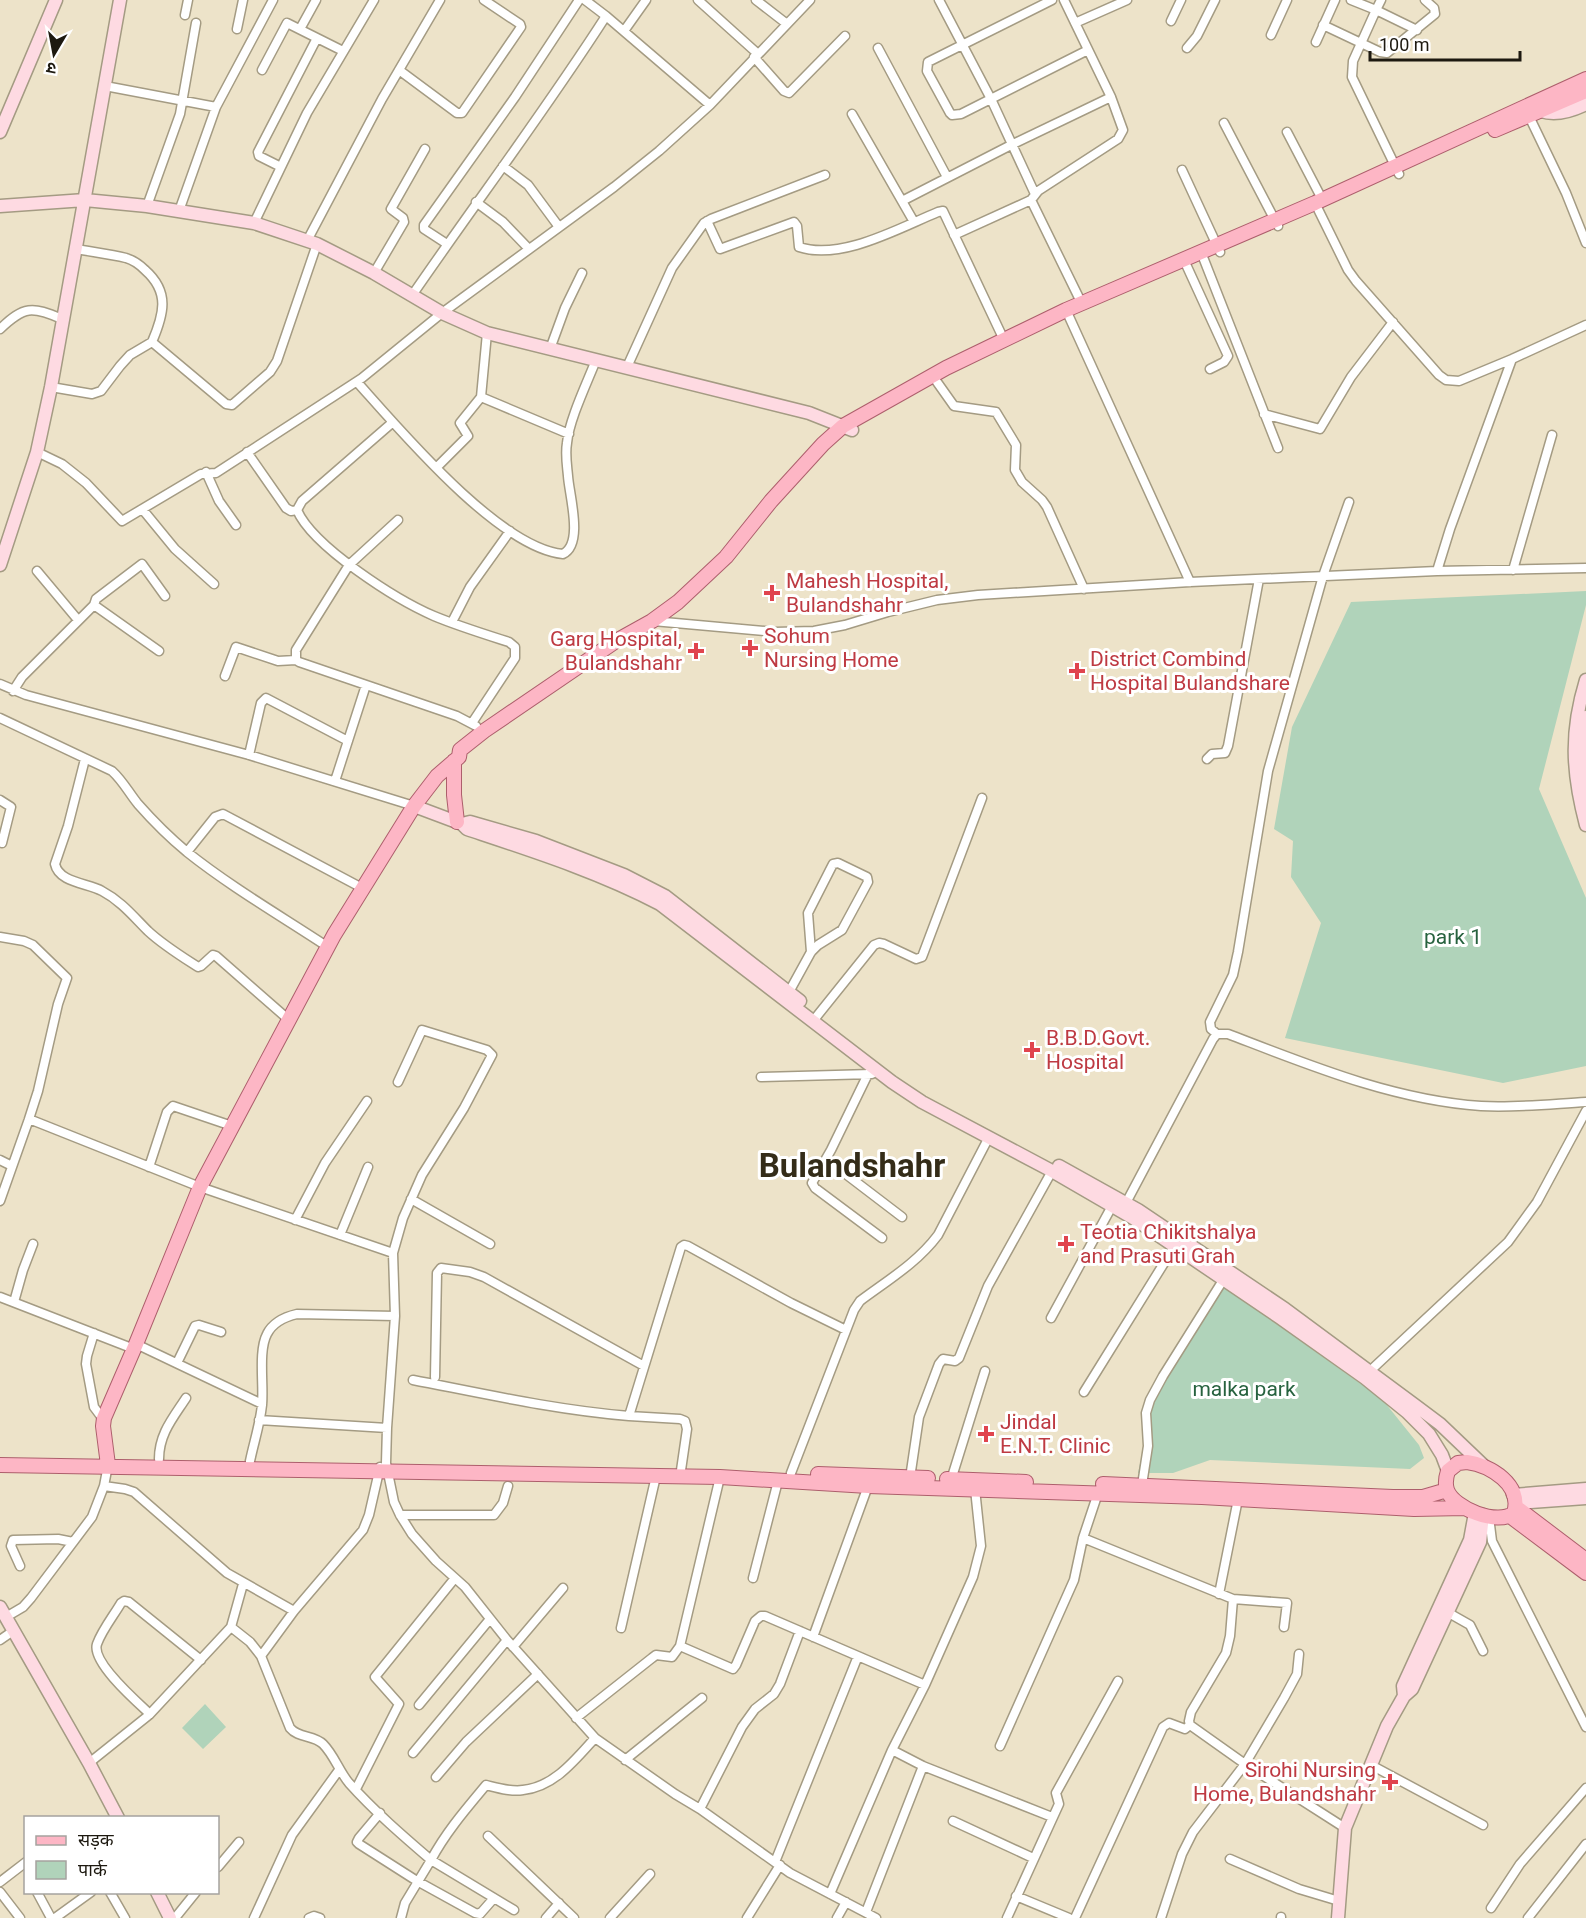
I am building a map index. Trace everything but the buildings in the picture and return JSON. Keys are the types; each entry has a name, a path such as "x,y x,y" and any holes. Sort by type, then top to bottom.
{"main road":[{"path":"1531,111 1586,79"},
{"path":"847,428 1068,314 1082,304 1202,256 1531,111 1586,91"},
{"path":"107,1462 104,1418 200,1187 328,947 414,806 437,776 457,759 466,757 489,737 657,622 726,557 771,501 823,444 946,368 1004,340 1185,263"},
{"path":"459,823 454,795 457,759 460,750 478,727 616,641 657,622"},
{"path":"0,1456 107,1462 791,1473 1142,1485 1394,1497 1423,1497 1447,1490"},
{"path":"0,1465 159,1459 656,1476 680,1472 720,1477 867,1486 1238,1499 1478,1513 1497,1518 1514,1505"},
{"path":"1478,1513 1452,1498 1447,1490 1448,1471 1458,1463 1484,1466 1503,1479 1514,1505 1586,1573"},
{"path":"1514,1505 1586,1560"}],"street":[{"path":"0,132 56,0"},
{"path":"1,560 36,452 51,387 120,0"},
{"path":"185,15 188,0"},
{"path":"237,29 243,0"},
{"path":"179,212 216,108 273,0"},
{"path":"300,29 316,0"},
{"path":"254,223 307,113 374,0"},
{"path":"152,342 226,404 232,405 270,372 277,361 313,242 399,70 440,0"},
{"path":"399,70 457,113 462,113 520,27 520,24 484,0"},
{"path":"447,244 424,229 424,225 515,97 579,0"},
{"path":"585,0 606,15 710,105"},
{"path":"624,31 646,0"},
{"path":"698,0 756,56 784,91 789,93 845,36"},
{"path":"756,0 787,24"},
{"path":"36,452 62,464 86,483 121,521 125,521 206,472 216,472 357,382 442,313 659,151 710,105 810,0"},
{"path":"939,0 1013,144 1033,197 1082,304"},
{"path":"1052,0 928,62 927,71 952,115 961,114 1088,50"},
{"path":"954,235 1033,197 1122,135 1122,125 1111,97 1088,50 1081,20 1064,0"},
{"path":"1081,20 1127,0"},
{"path":"1171,21 1180,0"},
{"path":"1187,48 1197,36 1215,0"},
{"path":"1271,35 1287,0"},
{"path":"1316,42 1335,0"},
{"path":"1351,0 1417,30"},
{"path":"1381,0 1353,61 1352,77 1397,170"},
{"path":"1323,25 1380,52 1387,53 1435,14 1434,8 1425,0"},
{"path":"413,294 476,201 566,78 606,15"},
{"path":"147,206 183,102 196,23"},
{"path":"262,70 285,24 289,23 344,51"},
{"path":"280,167 259,156 258,152 317,38"},
{"path":"878,48 947,177"},
{"path":"105,86 216,108"},
{"path":"902,201 1111,97"},
{"path":"1586,104 1563,112 1531,111 1586,243"},
{"path":"852,114 914,222"},
{"path":"1224,123 1276,223"},
{"path":"1287,132 1348,270 1439,375 1446,380 1459,381 1586,325"},
{"path":"374,273 404,222 403,218 392,211 392,208 425,148"},
{"path":"503,166 528,185 559,227"},
{"path":"1182,170 1218,248"},
{"path":"627,367 672,268 687,244 707,221 825,175"},
{"path":"0,206 85,200 147,206 254,223 313,242 413,294 442,313 487,333 809,413 847,428"},
{"path":"476,201 510,228 529,249"},
{"path":"707,221 718,247 723,249 794,222 797,226 799,248 834,249 850,248 866,243 942,212 1004,340"},
{"path":"51,387 92,394 101,391 130,355 152,342 161,318 163,296 149,273 128,258 76,249"},
{"path":"1202,256 1278,448"},
{"path":"1185,263 1228,356 1224,362 1210,369"},
{"path":"550,349 565,308 582,273"},
{"path":"0,329 24,310 43,311 62,319"},
{"path":"1068,314 1190,582"},
{"path":"1264,414 1320,429 1351,377 1393,322"},
{"path":"436,467 468,436 460,423 481,397 487,333"},
{"path":"1437,571 1449,530 1512,359"},
{"path":"357,382 436,467 484,512 524,541 543,550 563,554 570,550 574,536 566,447 596,360"},
{"path":"937,382 954,406 996,412 1016,445 1015,470 1022,482 1047,507 1084,589"},
{"path":"481,397 569,434"},
{"path":"297,510 302,501 393,422"},
{"path":"1513,570 1552,435"},
{"path":"247,452 286,508 291,511 297,510"},
{"path":"206,472 219,501 236,525"},
{"path":"1349,502 1323,576 1268,771 1233,975 1210,1022 1211,1029 1217,1035 1227,1035 1369,1085 1451,1103 1506,1106 1586,1102"},
{"path":"143,510 175,549 214,584"},
{"path":"225,676 236,647 278,661 296,660 456,716 478,727 515,658 516,652 509,642 452,622 412,604 349,565 324,544 297,510"},
{"path":"296,660 296,650 349,565 398,520"},
{"path":"452,622 470,587 510,531"},
{"path":"13,691 22,677 94,605 96,599 142,564 165,596"},
{"path":"657,622 775,632 814,631 937,600 978,595 1323,576 1586,568"},
{"path":"37,571 78,620"},
{"path":"1207,759 1212,754 1225,753 1228,746 1259,579"},
{"path":"94,605 159,651"},
{"path":"1586,680 1574,734 1576,783 1586,825"},
{"path":"0,684 13,691 249,755 414,806 459,823 467,830 532,850 620,884 660,904 895,1076 1126,1203 1176,1234 1226,1275 1407,1412 1434,1441 1448,1471"},
{"path":"335,781 366,685"},
{"path":"249,755 261,703 266,698 348,741"},
{"path":"1586,717 1583,736 1586,792"},
{"path":"0,718 112,771 156,824 187,852 328,947"},
{"path":"85,759 68,826 55,864 56,869 68,879 100,890 114,899 128,909 149,931 196,966 201,966 213,955 216,956 289,1020"},
{"path":"815,1018 874,945 884,944 916,959 922,957 982,798"},
{"path":"0,800 11,807 2,843"},
{"path":"187,852 217,814 223,814 363,889"},
{"path":"459,823 470,822 536,841 624,875 665,896 789,992 874,1074 1052,1171 1112,1206 1174,1247 1226,1275 1371,1370 1440,1424 1484,1466"},
{"path":"789,992 811,952 842,930 868,882 867,877 838,862 834,863 809,909 811,952"},
{"path":"0,937 33,945 67,978 58,1004 29,1119 0,1201"},
{"path":"261,1656 294,1611 363,1530 369,1515 383,1467 387,1428 394,1316 393,1253 397,1234 411,1199 434,1153 464,1108 492,1055 487,1050 422,1030 398,1082"},
{"path":"1126,1203 1217,1035"},
{"path":"761,1077 874,1074"},
{"path":"874,1074 813,1179 813,1185 882,1238"},
{"path":"295,1220 325,1162 367,1101"},
{"path":"149,1167 166,1112 173,1106 232,1126"},
{"path":"1371,1370 1508,1242 1537,1202 1586,1111"},
{"path":"29,1119 200,1187 393,1253"},
{"path":"791,1473 854,1310 860,1301 916,1260 933,1241 989,1137"},
{"path":"826,1159 902,1217"},
{"path":"0,1160 12,1166"},
{"path":"340,1235 368,1167"},
{"path":"910,1478 919,1417 939,1364 943,1359 955,1361 959,1358 984,1294 1052,1171"},
{"path":"411,1199 490,1244"},
{"path":"1052,1318 1112,1206"},
{"path":"14,1302 33,1244"},
{"path":"629,1416 678,1250 684,1245 846,1330"},
{"path":"1084,1392 1174,1247"},
{"path":"435,1377 437,1273 441,1268 470,1272 484,1277 644,1366"},
{"path":"1142,1485 1148,1446 1146,1413 1150,1400 1226,1275"},
{"path":"0,1297 177,1363 262,1404"},
{"path":"250,1461 262,1404 263,1347 266,1336 273,1325 285,1317 297,1314 394,1316"},
{"path":"177,1363 195,1326 199,1325 221,1332"},
{"path":"94,1333 86,1364 94,1407 104,1418"},
{"path":"951,1479 985,1371"},
{"path":"413,1380 550,1406 685,1420 687,1430 680,1472"},
{"path":"159,1459 159,1448 164,1431 186,1398"},
{"path":"259,1420 387,1428"},
{"path":"107,1462 104,1485 92,1517 23,1607 3,1612 89,1762 117,1816"},
{"path":"383,1467 394,1502 412,1534 455,1578 595,1738 805,1882 876,1918"},
{"path":"621,1628 656,1476"},
{"path":"576,1718 652,1658 661,1655 672,1658 680,1646 720,1477"},
{"path":"753,1578 778,1481"},
{"path":"104,1485 125,1489 144,1499 204,1555 243,1584 294,1611"},
{"path":"400,1515 494,1515 503,1503 508,1486"},
{"path":"813,1637 867,1486"},
{"path":"830,1894 892,1750 925,1684 978,1562 981,1532 975,1489"},
{"path":"1514,1505 1586,1489"},
{"path":"1000,1746 1074,1580 1083,1538 1098,1493"},
{"path":"1514,1505 1586,1498"},
{"path":"1219,1594 1238,1499"},
{"path":"1338,1918 1345,1828 1388,1726 1404,1696 1412,1689 1480,1542 1478,1513"},
{"path":"1404,1696 1403,1686 1470,1540 1478,1513"},
{"path":"1478,1513 1586,1727"},
{"path":"1083,1538 1233,1599 1287,1603 1284,1627"},
{"path":"20,1566 11,1546 13,1540 58,1539 73,1542"},
{"path":"356,1789 399,1704 375,1677 455,1578"},
{"path":"89,1762 150,1714 231,1627 243,1584"},
{"path":"413,1753 510,1643 563,1588"},
{"path":"1233,1599 1226,1653 1191,1712 1190,1725 1245,1764 1345,1828"},
{"path":"150,1714 112,1676 98,1653 97,1644 122,1603 129,1602 201,1660"},
{"path":"1447,1612 1470,1625 1483,1652"},
{"path":"680,1646 733,1669 755,1621 761,1616 925,1684"},
{"path":"419,1705 490,1619"},
{"path":"231,1627 250,1642 261,1656 290,1728 298,1734 320,1741 339,1770 356,1789 431,1860 514,1910"},
{"path":"0,1640 13,1631"},
{"path":"700,1809 742,1727 755,1709 774,1694 780,1684 800,1631"},
{"path":"1161,1918 1182,1854 1193,1832 1245,1764 1297,1674 1299,1654"},
{"path":"747,1918 777,1863 858,1656"},
{"path":"436,1777 466,1742 538,1674"},
{"path":"1007,1918 1059,1804 1056,1793 1118,1681"},
{"path":"625,1760 702,1698"},
{"path":"1075,1918 1163,1727 1169,1723 1185,1729 1190,1725"},
{"path":"401,1918 402,1909 441,1842 486,1785 522,1791 536,1788 554,1778 570,1765 595,1738"},
{"path":"892,1750 923,1766 1052,1817"},
{"path":"1371,1765 1484,1825"},
{"path":"866,1912 923,1766"},
{"path":"254,1918 292,1835 339,1770"},
{"path":"1491,1908 1520,1864 1586,1788"},
{"path":"380,1813 357,1842 417,1881 478,1914 494,1898"},
{"path":"953,1821 1033,1858"},
{"path":"488,1836 574,1918"},
{"path":"219,1866 239,1842"},
{"path":"1528,1918 1586,1844"},
{"path":"1230,1859 1299,1889 1338,1901"},
{"path":"0,1882 24,1864"},
{"path":"610,1918 651,1874"},
{"path":"0,1892 20,1918"},
{"path":"39,1894 53,1918 89,1894"},
{"path":"111,1894 125,1918"},
{"path":"158,1894 170,1918"},
{"path":"175,1918 195,1894"},
{"path":"1016,1896 1069,1918"},
{"path":"837,1918 846,1902"},
{"path":"546,1918 559,1904"},
{"path":"309,1918 314,1916 320,1918"}],"green space":[{"name":"park 1","path":"1586,591 1586,605 1539,789 1586,898 1586,1066 1503,1083 1285,1038 1321,923 1291,877 1293,841 1274,829 1292,727 1351,602"},
{"name":"malka park","path":"1217,1281 1382,1399 1419,1445 1424,1458 1410,1469 1210,1460 1173,1473 1138,1473 1156,1391 1200,1319"},
{"path":"205,1704 226,1727 203,1749 182,1728"}],"place":[{"name":"Mahesh Hospital, Bulandshahr","path":"772,593"},
{"name":"Sohum Nursing Home","path":"750,648"},
{"name":"Garg Hospital, Bulandshahr","path":"696,651"},
{"name":"District Combind Hospital Bulandshare","path":"1077,671"},
{"name":"B.B.D.Govt. Hospital","path":"1032,1050"},
{"name":"Teotia Chikitshalya and Prasuti Grah","path":"1066,1244"},
{"name":"Jindal E.N.T. Clinic","path":"986,1434"},
{"name":"Sirohi Nursing Home, Bulandshahr","path":"1390,1782"}],"district":[{"name":"Bulandshahr","path":"852,1165"}]}
